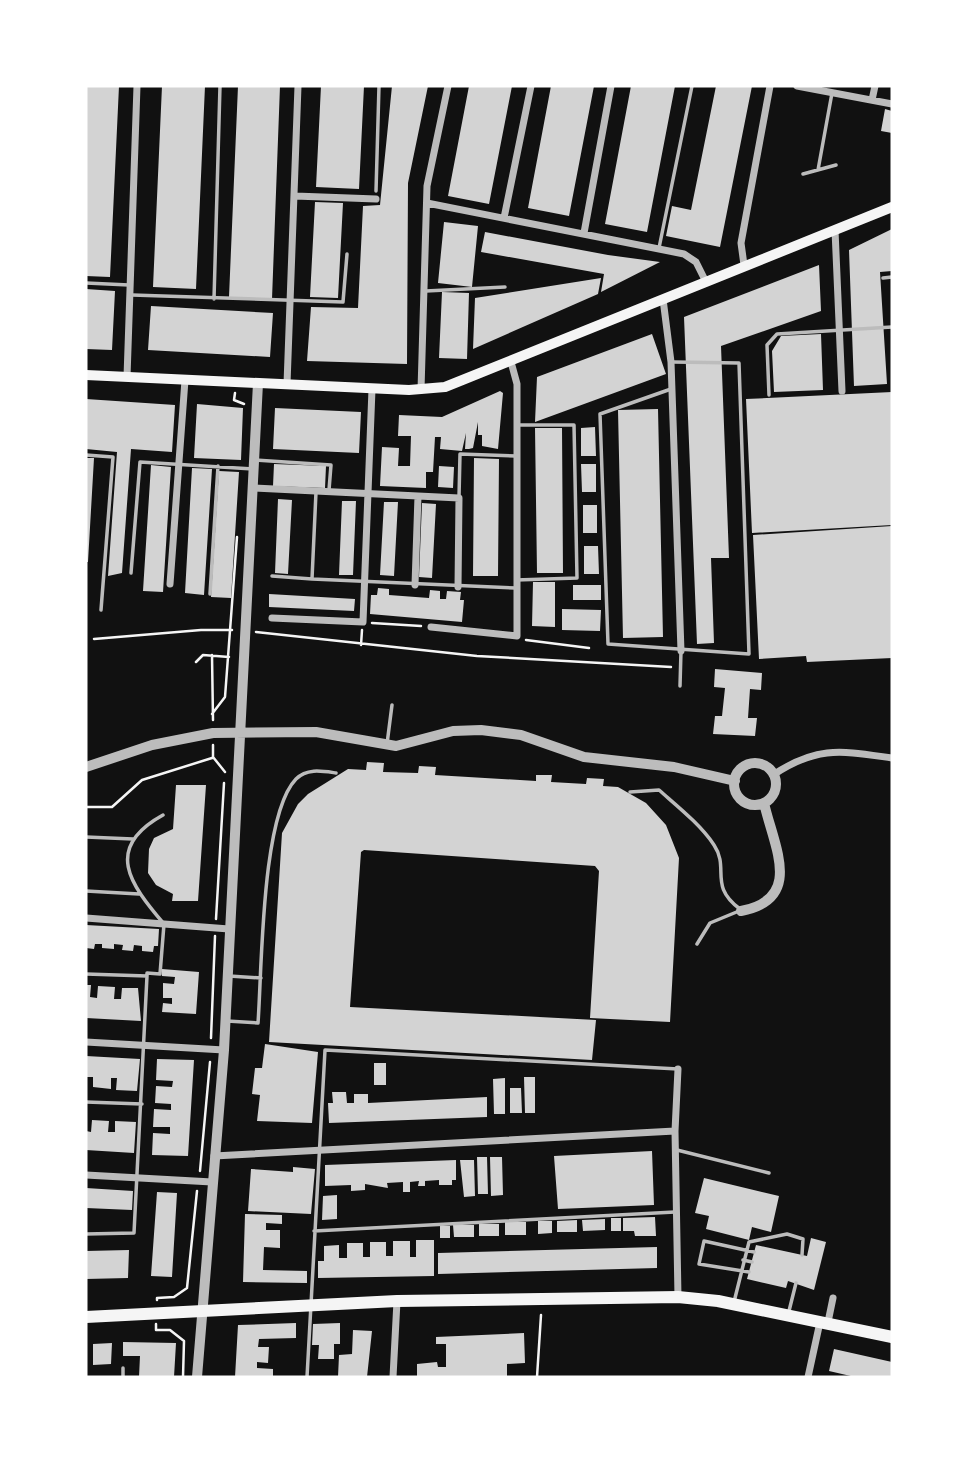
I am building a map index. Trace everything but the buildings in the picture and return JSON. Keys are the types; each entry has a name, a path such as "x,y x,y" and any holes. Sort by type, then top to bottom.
{"main road":[{"path":"86,375 372,389 421,390 445,387 705,280 892,207"},
{"path":"86,1317 200,1314 309,1304 397,1301 677,1297 734,1304 892,1337"}],"street":[{"path":"127,377 137,86"},
{"path":"286,384 298,86"},
{"path":"421,390 427,186 448,86"},
{"path":"505,218 531,86"},
{"path":"583,233 611,86"},
{"path":"744,265 741,243 771,86"},
{"path":"797,86 892,104"},
{"path":"872,100 874,86"},
{"path":"295,196 376,195"},
{"path":"426,203 684,254 696,262 705,280"},
{"path":"835,230 842,391"},
{"path":"663,299 671,362 681,651"},
{"path":"431,627 517,636 517,384 511,362"},
{"path":"170,584 186,380"},
{"path":"197,1377 200,1314 224,1050 258,383"},
{"path":"272,618 363,622 372,389"},
{"path":"254,488 459,498 458,587"},
{"path":"415,585 418,496"},
{"path":"86,767 177,738 240,731 316,732 386,746 405,744 453,731 494,731 537,740 583,757 674,768 735,781"},
{"path":"773,775 796,759 813,754 857,753 892,758"},
{"path":"754,764 767,767 773,775 775,789 764,803 752,805 740,799 735,781 742,769 754,764"},
{"path":"741,911 760,907 774,898 780,887 781,874 764,803"},
{"path":"86,918 229,929"},
{"path":"86,1042 224,1050"},
{"path":"677,1297 675,1131 678,1069"},
{"path":"214,1156 675,1131"},
{"path":"86,1175 212,1182"},
{"path":"808,1377 833,1298"},
{"path":"393,1377 397,1301"}],"lane":[{"path":"214,299 220,86"},
{"path":"376,195 379,86"},
{"path":"659,248 692,86"},
{"path":"818,170 832,93"},
{"path":"803,174 836,165"},
{"path":"129,294 343,302 347,254"},
{"path":"883,278 892,278"},
{"path":"86,283 129,285"},
{"path":"426,291 505,287"},
{"path":"769,395 768,345 771,338 777,334 892,327"},
{"path":"671,362 739,363 748,654 608,644 600,414 671,389"},
{"path":"272,576 458,587 577,578 573,425 517,425"},
{"path":"459,498 460,454 516,456"},
{"path":"86,455 113,457 101,610"},
{"path":"131,573 139,461 218,466 331,465 329,492"},
{"path":"210,594 218,466"},
{"path":"312,579 316,492"},
{"path":"680,686 681,651"},
{"path":"386,746 391,705"},
{"path":"225,1021 258,1023 270,853 280,811 289,789 304,774 314,771 337,774"},
{"path":"631,792 659,790 713,844 720,856 719,874 723,891 728,900 741,911"},
{"path":"86,974 160,974 164,924 139,894 127,873 127,860 133,839 146,824 163,814"},
{"path":"86,837 133,839"},
{"path":"86,891 139,894"},
{"path":"697,944 710,923 720,916 741,911"},
{"path":"86,1234 134,1233 139,1178 147,976"},
{"path":"227,976 261,978"},
{"path":"307,1377 325,1050 678,1069"},
{"path":"86,1102 142,1104"},
{"path":"675,1150 769,1173"},
{"path":"314,1231 676,1212"},
{"path":"734,1304 749,1242 787,1234 803,1239 802,1255"},
{"path":"749,1272 699,1264 704,1241 754,1252"},
{"path":"743,1260 752,1262"},
{"path":"788,1315 796,1283"},
{"path":"123,1368 123,1377"}],"path":[{"path":"234,400 242,401 244,408"},
{"path":"212,655 212,714 225,698 237,536"},
{"path":"363,622 431,627"},
{"path":"94,639 230,630"},
{"path":"258,633 477,656 681,668"},
{"path":"517,636 530,642 589,648"},
{"path":"196,662 203,655 229,657"},
{"path":"86,807 112,807 142,780 214,757 225,772 215,928 211,1049 187,1288 174,1297 157,1297 156,1330 170,1330 184,1341 183,1377"},
{"path":"537,1377 541,1315"}]}
